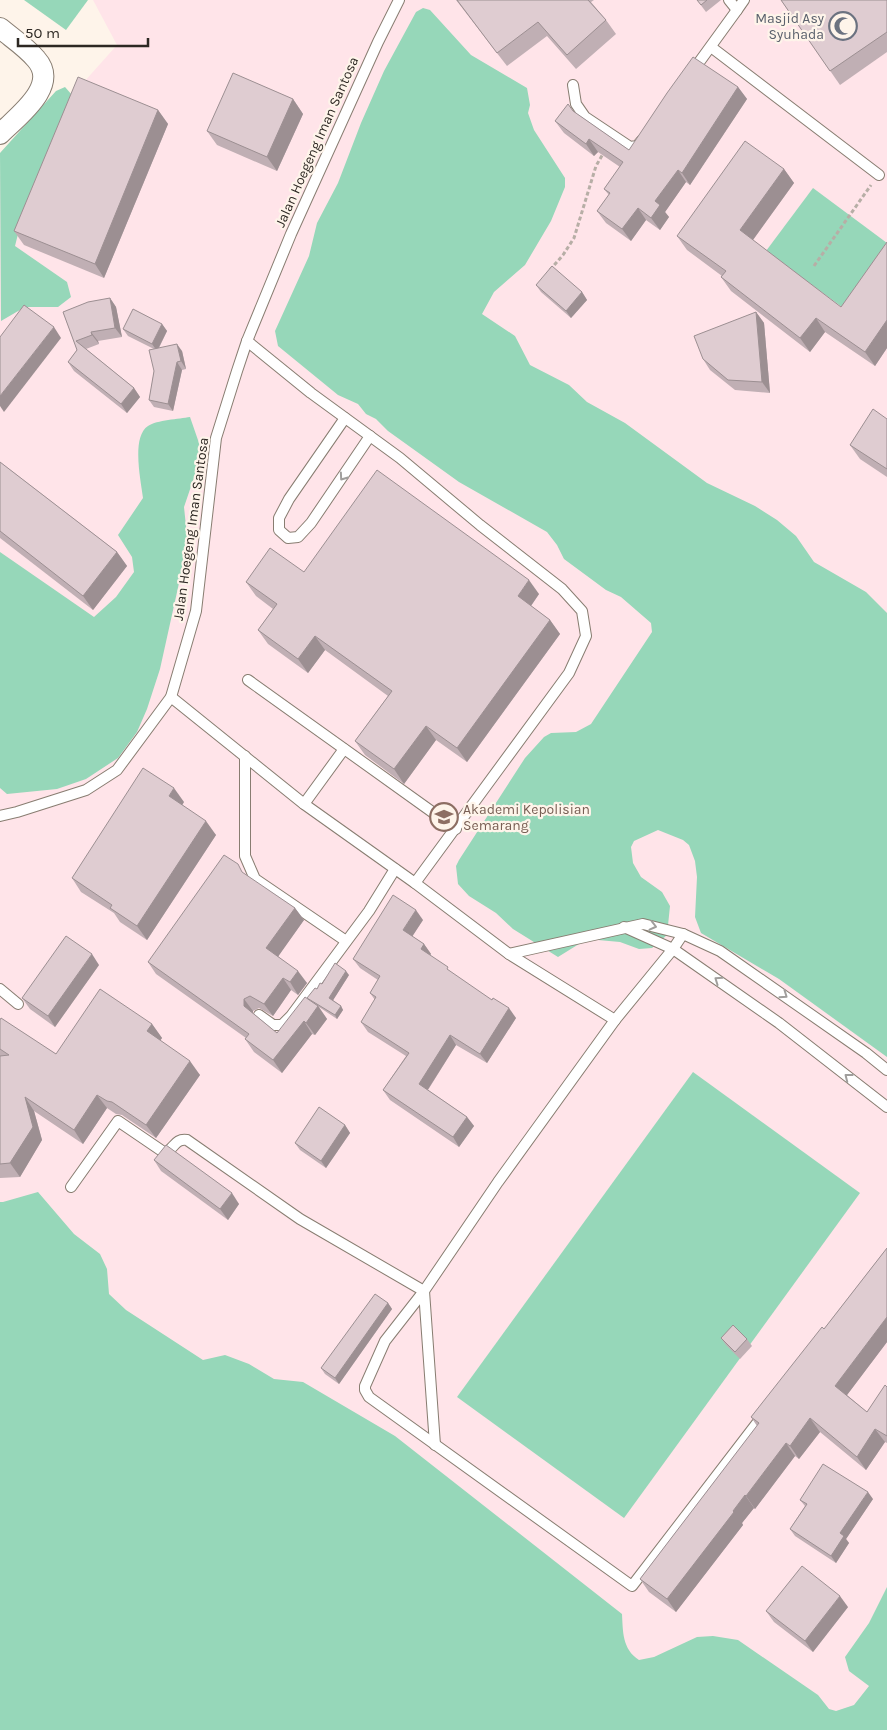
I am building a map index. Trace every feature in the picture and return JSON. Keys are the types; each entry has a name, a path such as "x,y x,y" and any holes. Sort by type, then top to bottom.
{"street":[{"path":"0,28 36,59 44,73 42,85 36,97 0,134"}],"lane":[{"name":"Jalan Hoegeng Iman Santosa","path":"0,816 86,790 117,770 171,698 196,611 216,438 247,341 291,234 399,0"},
{"path":"729,0 737,10"},
{"path":"687,78 744,0"},
{"path":"711,47 879,175"},
{"path":"573,85 576,104 585,117 630,148 637,146 646,134"},
{"path":"247,341 311,393 400,458 480,525 562,589 582,612 586,636 568,673 415,883"},
{"path":"345,418 289,499 279,518 280,530 288,538 298,537 310,523 370,436"},
{"path":"248,680 456,829"},
{"path":"171,698 304,804 415,883 509,954 615,1020"},
{"path":"304,804 344,749"},
{"path":"245,756 245,856 255,879 346,941"},
{"path":"259,1015 273,1025 282,1025 291,1016 369,911 395,869"},
{"path":"509,954 643,924 683,934 720,950 866,1053 887,1070"},
{"path":"623,927 673,949 778,1023 887,1107"},
{"path":"683,934 615,1020 498,1182 424,1291 385,1341 364,1390 369,1397 632,1586 768,1409"},
{"path":"0,989 18,1004"},
{"path":"71,1187 118,1121 165,1153 177,1141 181,1139 187,1140 300,1219 424,1291"},
{"path":"424,1291 435,1445"}],"path":[{"path":"544,276 563,255 574,238 596,166 615,137"},
{"path":"814,266 879,175"}],"shaded area":[{"name":"Akademi Kepolisian Semarang","path":"93,0 887,0 887,1730 617,1730 0,1459 0,176 117,45"}],"green space":[{"path":"24,0 88,0 66,30"},
{"path":"423,8 430,10 471,55 527,88 530,105 528,113 534,130 565,178 565,187 551,221 525,265 494,292 482,314 515,336 530,365 569,385 587,402 625,423 707,483 755,506 777,520 796,536 814,562 866,592 887,613 887,1057 779,979 701,933 695,917 697,877 695,861 689,845 683,840 658,830 634,841 631,847 633,863 641,877 662,892 670,906 667,935 652,948 639,949 620,942 587,939 558,957 513,929 496,913 469,896 458,884 456,866 459,860 525,758 544,737 551,733 576,732 591,724 652,632 651,623 621,597 606,590 564,559 557,545 547,532 459,482 388,431 376,419 366,414 358,404 338,395 278,346 275,331 309,256 317,223 338,183 361,123 384,71 416,12"},
{"path":"65,87 72,95 24,210 15,246 67,282 71,297 58,307 25,307 1,321 0,153 56,91"},
{"path":"813,188 887,243 846,310 766,251"},
{"path":"190,417 199,443 201,457 184,507 187,536 181,574 160,669 147,709 137,732 118,758 86,779 57,789 7,794 0,788 0,552 94,617 116,597 134,572 132,557 118,535 143,498 138,449 143,432 148,426 157,422"},
{"path":"693,1072 860,1193 624,1518 457,1397"},
{"path":"38,1192 74,1234 100,1254 107,1269 109,1294 126,1310 203,1360 225,1355 249,1364 274,1379 303,1382 395,1436 622,1614 626,1645 633,1656 639,1660 654,1657 697,1637 713,1636 738,1640 818,1695 829,1709 836,1711 854,1705 869,1686 849,1671 845,1657 869,1623 887,1587 887,1730 0,1730 0,1202"}],"building":[{"path":"457,0 588,0 606,20 567,55 538,22 497,53"},
{"path":"697,0 707,0 701,5"},
{"name":"Masjid Asy Syuhada","path":"781,0 887,0 887,32 830,71"},
{"path":"693,57 738,87 682,173 678,170 655,201 660,205 651,218 638,208 622,229 597,211 610,193 604,189 623,162 589,139 586,144 555,121 568,104 573,111 629,150"},
{"path":"233,73 293,99 267,157 207,131"},
{"path":"78,77 158,110 95,264 14,231"},
{"path":"745,141 784,169 740,230 841,307 887,242 887,320 865,352 816,318 800,338 721,277 726,271 677,236"},
{"path":"552,266 582,292 566,311 536,285"},
{"path":"110,298 115,328 91,332 92,335 76,341 134,388 121,404 68,362 77,350 63,312 88,302"},
{"path":"24,305 54,327 0,396 0,337"},
{"path":"133,309 162,324 152,344 123,329"},
{"path":"756,312 762,382 728,380 703,359 694,336"},
{"path":"177,344 181,361 177,362 168,404 149,400 154,371 149,350"},
{"path":"873,409 887,419 887,469 850,445"},
{"path":"0,462 117,552 83,596 0,531"},
{"path":"377,470 529,580 518,596 550,620 457,748 426,726 394,769 355,741 392,691 315,636 298,659 258,630 277,604 246,582 270,548 304,572"},
{"path":"143,768 174,788 169,796 206,821 137,926 110,908 112,905 72,878"},
{"path":"224,855 238,864 242,872 295,908 266,948 298,971 290,982 283,978 264,1004 250,996 244,999 244,1006 277,1033 305,997 318,1006 306,1023 304,1021 273,1060 245,1039 249,1034 148,962"},
{"path":"393,895 416,910 403,930 424,944 421,949 492,1000 493,998 509,1008 480,1054 450,1035 419,1084 467,1117 453,1137 383,1090 409,1053 361,1022 376,997 370,993 380,976 353,959"},
{"path":"66,936 92,954 48,1016 22,998"},
{"path":"335,963 346,971 329,998 341,1006 335,1015 307,998 315,988 317,989 320,983 322,984"},
{"path":"100,989 152,1024 147,1031 190,1061 146,1125 112,1102 97,1095 74,1130 25,1097 33,1127 10,1163 0,1164 0,1056 9,1055 0,1049 1,1018 56,1054"},
{"path":"319,1107 345,1125 321,1161 295,1143"},
{"path":"166,1145 232,1193 220,1209 154,1160"},
{"path":"887,1248 887,1317 835,1386 867,1412 885,1385 887,1387 887,1436 875,1429 857,1457 810,1418 790,1446 786,1443 667,1599 640,1579 759,1423 751,1417 822,1327 824,1329"},
{"path":"375,1294 388,1303 335,1378 321,1368"},
{"path":"733,1325 747,1339 735,1352 721,1338"},
{"path":"823,1464 868,1492 840,1533 844,1536 831,1556 790,1529 807,1504 800,1500"},
{"path":"802,1566 840,1596 805,1641 766,1611"}],"place":[{"name":"Masjid Asy Syuhada","path":"843,26"},
{"name":"Akademi Kepolisian Semarang","path":"444,817"}]}
